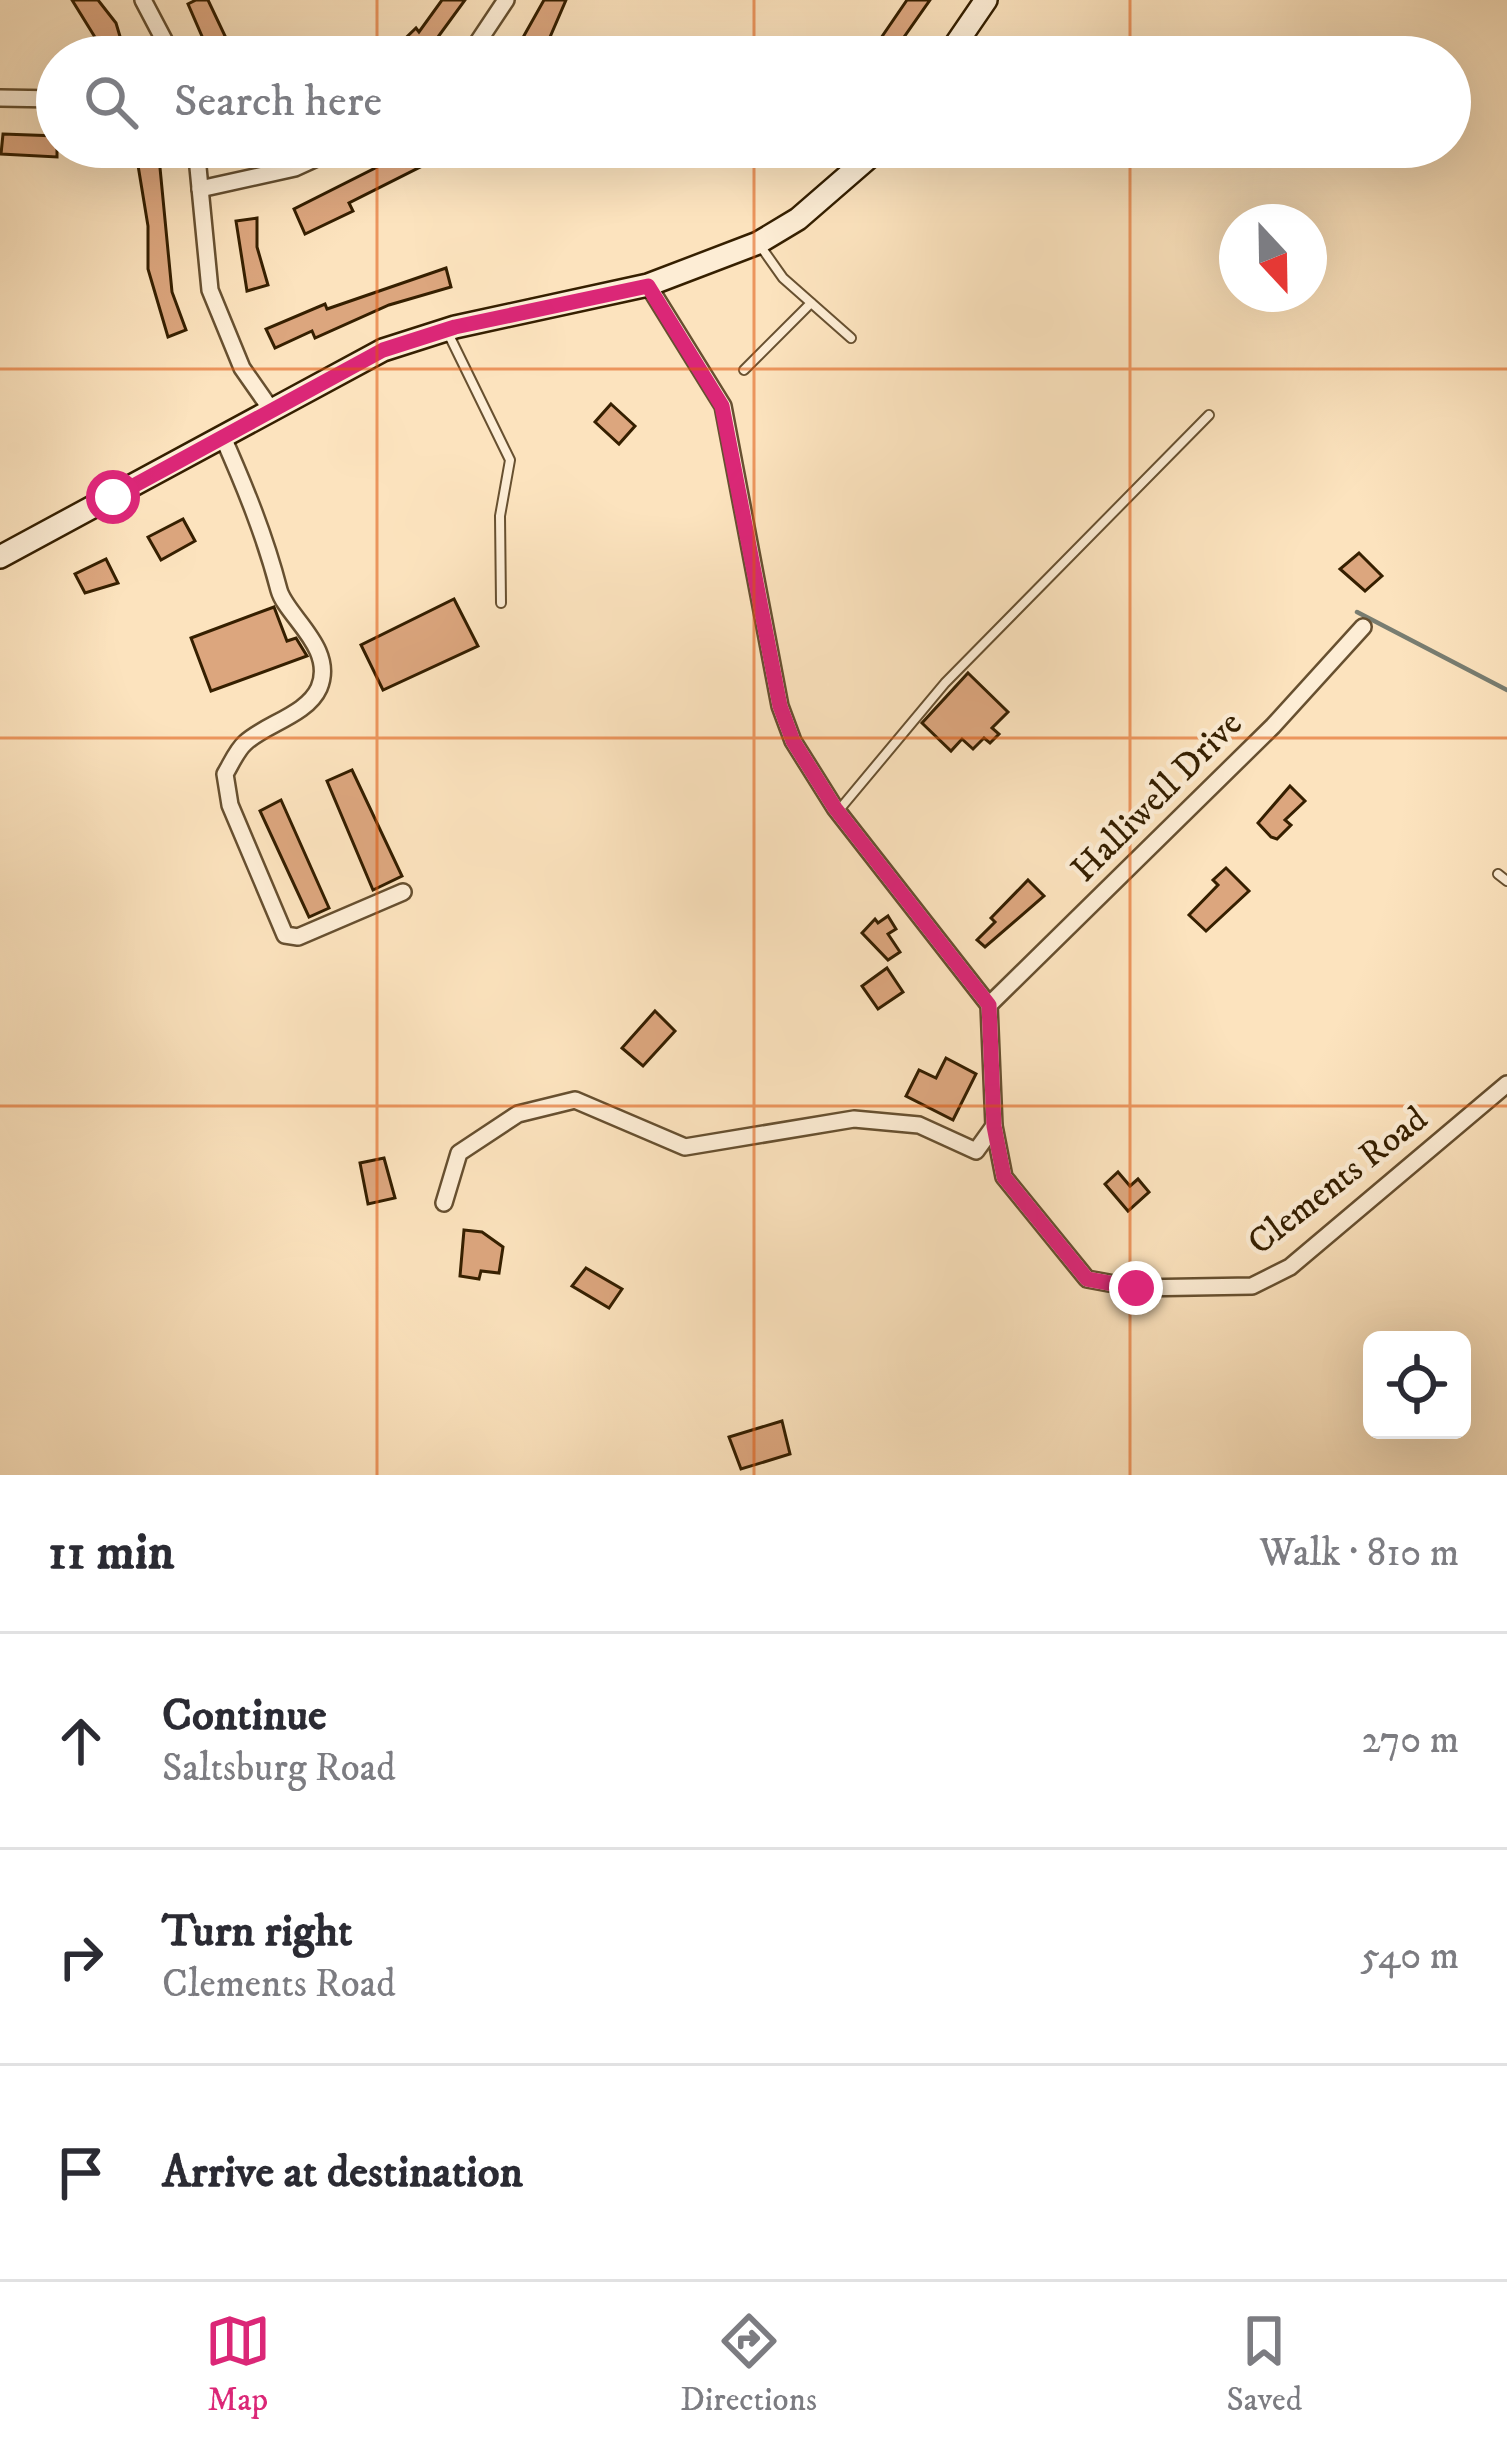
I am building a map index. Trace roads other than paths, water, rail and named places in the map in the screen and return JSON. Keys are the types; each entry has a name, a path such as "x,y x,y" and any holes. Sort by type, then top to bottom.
{"main road":[{"path":"961,36 986,0"},
{"path":"0,557 383,350 446,330 648,286 758,243 798,219 857,168"}],"street":[{"path":"143,0 162,36"},
{"path":"482,36 506,0"},
{"path":"0,98 36,99"},
{"path":"198,168 210,290 242,368 270,408"},
{"path":"200,189 295,168"},
{"path":"648,286 722,406 780,706 793,741 838,812 989,1005"},
{"path":"221,435 260,518 280,595 309,633 320,675 319,689 305,703 244,743 225,774 230,806 285,935 298,937 403,892"},
{"name":"Halliwell Drive","path":"989,1005 1273,726 1363,627"},
{"name":"Clements Road","path":"989,1005 994,1126 1004,1177 1087,1279 1136,1288 1252,1286 1290,1267 1507,1084"},
{"path":"444,1203 459,1154 518,1114 575,1100 685,1148 854,1119 919,1125 976,1151 994,1126"}],"lane":[{"path":"758,243 782,278 851,338"},
{"path":"744,370 812,302"},
{"path":"446,330 510,460 500,516 501,603"},
{"path":"838,812 945,683 1209,416"}],"waterway":[{"path":"1357,612 1507,690"}]}
